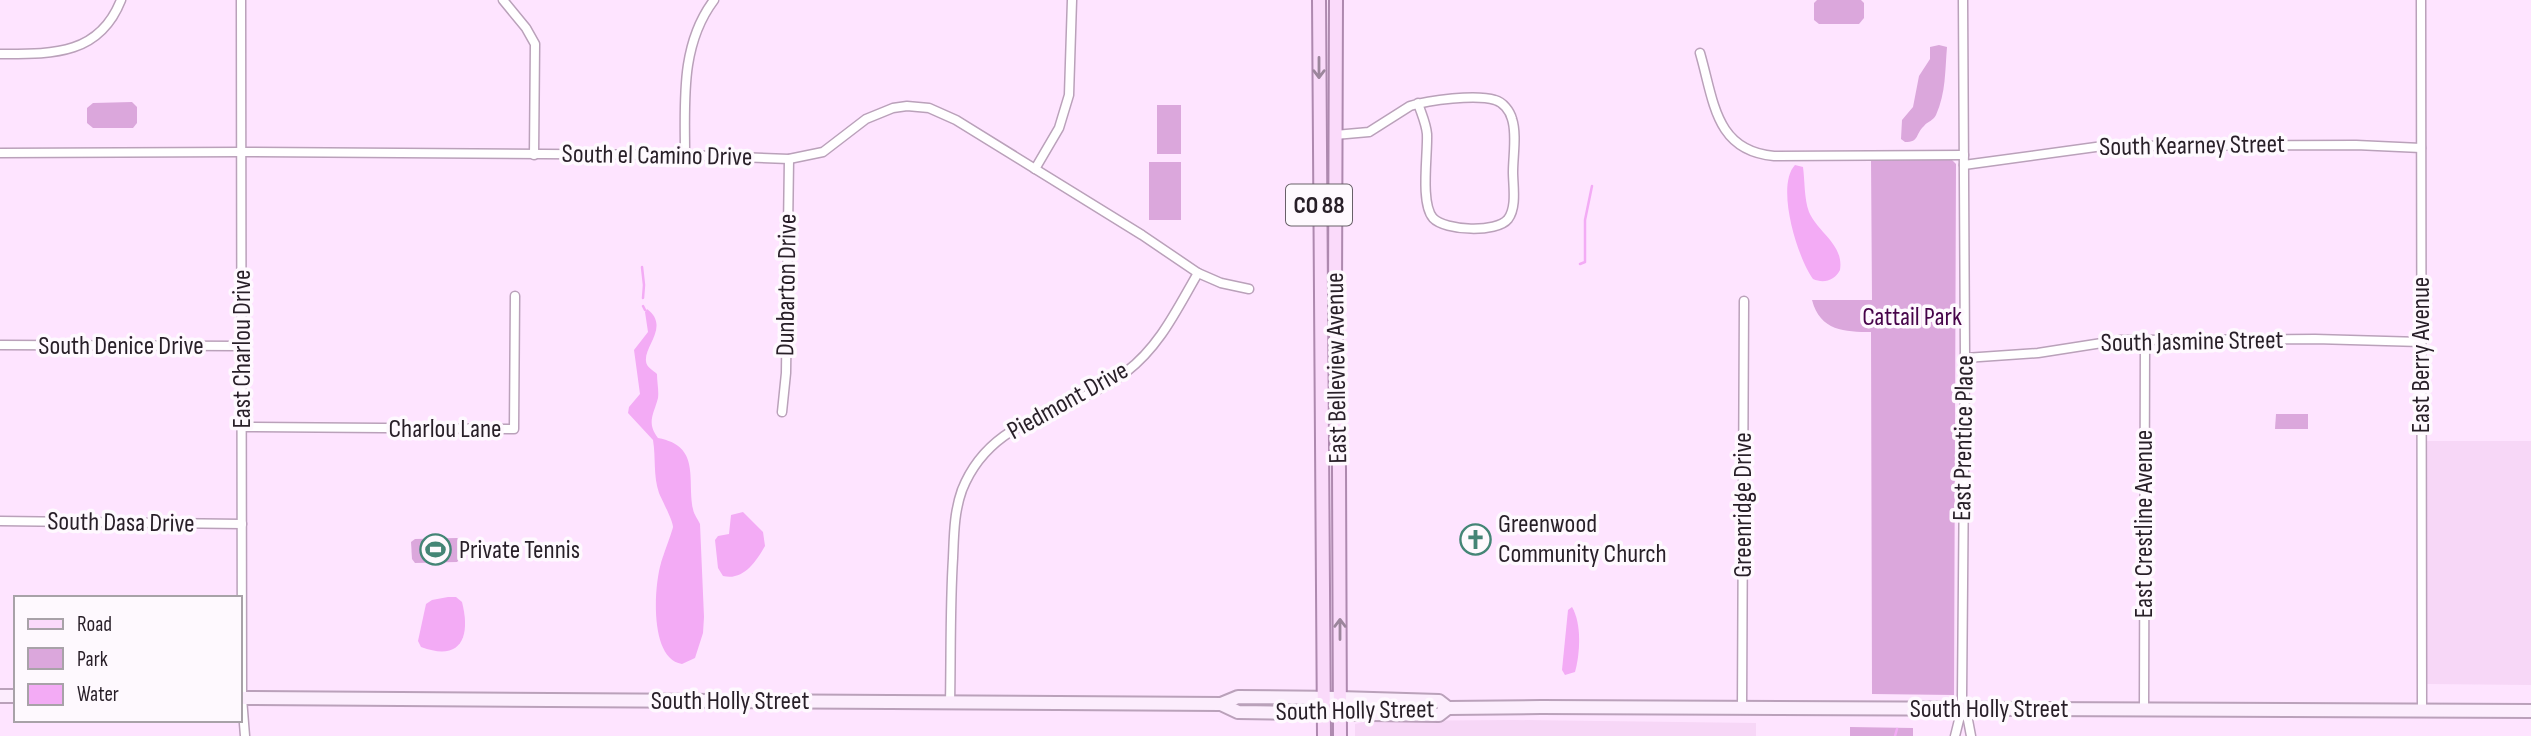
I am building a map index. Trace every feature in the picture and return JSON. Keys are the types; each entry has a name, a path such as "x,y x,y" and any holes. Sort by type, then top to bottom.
{"main road":[{"name":"East Belleview Avenue","path":"1319,0 1324,736"},
{"name":"East Belleview Avenue","path":"1336,0 1335,294 1340,736"}],"street":[{"path":"0,54 48,54 76,48 92,39 107,25 121,0"},
{"name":"East Charlou Drive","path":"241,0 242,596"},
{"path":"503,0 526,28 535,44 534,155"},
{"path":"685,155 685,77 698,27 714,0"},
{"path":"1035,169 1059,128 1069,95 1072,0"},
{"name":"East Prentice Place","path":"1962,708 1964,0"},
{"name":"East Berry Avenue","path":"2421,0 2422,711"},
{"path":"1700,53 1721,126 1733,141 1747,150 1774,156 1964,155"},
{"path":"1335,135 1369,132 1418,103 1441,99 1492,99 1501,103 1508,111 1514,127 1513,205 1507,220 1493,228 1450,228 1433,218 1427,202 1426,133 1418,103"},
{"name":"South el Camino Drive","path":"0,153 685,155 789,159 823,152 855,126 878,112 920,107 944,113 956,120 1142,235 1198,274 1221,283 1249,289"},
{"name":"South Kearney Street","path":"1964,165 2124,145 2356,145 2421,148"},
{"name":"Dunbarton Drive","path":"782,412 786,373 789,159"},
{"name":"Piedmont Drive","path":"950,703 955,516 971,472 989,448 1016,426 1093,393 1141,359 1160,338 1198,274"},
{"name":"Charlou Lane","path":"242,427 514,429 515,296"},
{"name":"Greenridge Drive","path":"1742,708 1744,301"},
{"name":"East Crestline Avenue","path":"2144,709 2145,339"},
{"name":"South Jasmine Street","path":"1965,358 2038,353 2110,340 2421,342"},
{"name":"South Denice Drive","path":"0,345 242,346"},
{"name":"South Dasa Drive","path":"0,521 242,524"},
{"name":"South Holly Street","path":"242,698 1221,704 1238,697 1439,701 1448,708 2531,711"},
{"name":"South Holly Street","path":"1221,704 1238,712 1340,715 1439,715 1448,708"},
{"path":"1955,736 1962,708"},
{"path":"1962,708 1971,736"},
{"name":"East Charlou Drive","path":"242,711 244,736"}],"shaded area":[{"path":"2426,441 2531,441 2531,685 2426,684"},
{"path":"1368,721 1756,723 1756,736 1355,736 1355,724"}],"green space":[{"path":"1817,0 1861,0 1864,3 1864,18 1859,24 1819,24 1814,20 1814,3"},
{"path":"1930,47 1947,47 1939,107 1935,117 1921,129 1915,139 1905,142 1901,139 1902,120 1913,107 1919,76 1930,59"},
{"path":"132,102 137,107 137,123 133,128 93,128 87,123 87,108 93,103"},
{"path":"1157,105 1181,105 1181,154 1157,154"},
{"name":"Cattail Park","path":"1871,159 1952,160 1956,164 1954,695 1872,694 1871,332 1843,330 1827,324 1812,300 1872,300"},
{"path":"1149,162 1181,162 1181,220 1149,220"},
{"path":"2276,414 2308,414 2308,429 2275,429"},
{"name":"Private Tennis","path":"457,538 461,541 461,558 457,562 415,563 412,559 411,542 415,539"},
{"path":"1850,727 1913,728 1913,736 1850,736"}],"water":[{"path":"1795,165 1803,167 1809,212 1838,253 1840,270 1829,280 1813,279 1795,240 1787,189 1789,175"},
{"path":"647,309 656,322 654,336 646,355 648,367 657,374 658,395 652,427 658,438 672,442 681,448 686,456 693,509 700,524 703,633 695,658 682,664 671,659 664,649 656,620 659,574 673,524 657,486 653,440 628,413 629,407 640,394 634,350 648,332 645,312"},
{"path":"743,512 763,532 765,546 743,573 723,576 718,568 715,540 718,536 729,534 731,515"},
{"path":"456,597 462,602 464,636 454,649 435,651 421,647 418,641 426,604"},
{"path":"1572,607 1579,630 1578,657 1575,672 1565,675 1562,670 1568,610"}],"waterway":[{"path":"1580,264 1585,262 1585,220 1592,186"},
{"path":"642,267 643,298"},
{"path":"643,306 645,310"},
{"path":"1895,736 1897,729"}],"place":[{"name":"Greenwood Community Church","path":"1475,539"},
{"name":"Private Tennis","path":"436,550"}]}
